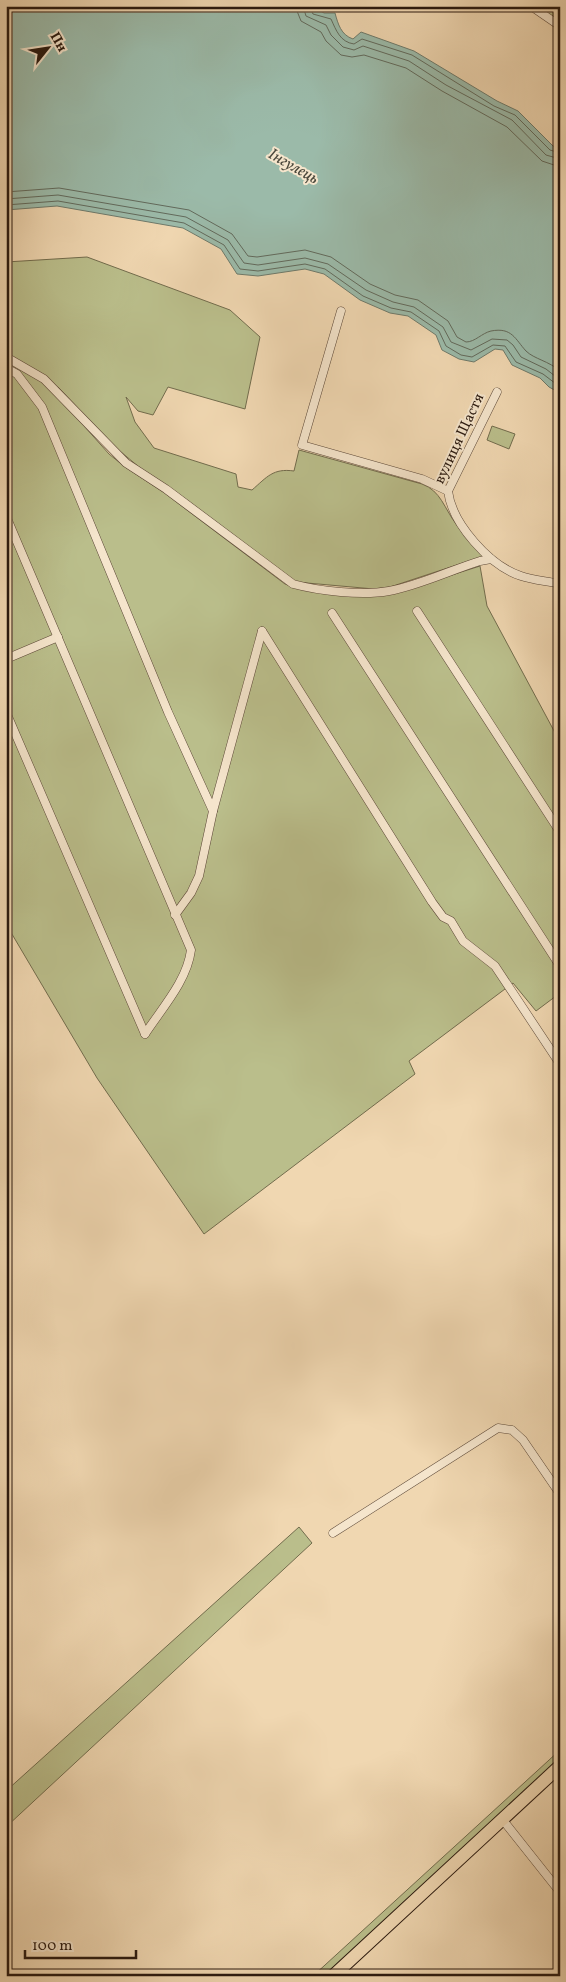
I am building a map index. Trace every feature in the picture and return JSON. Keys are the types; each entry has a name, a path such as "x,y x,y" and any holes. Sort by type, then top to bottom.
{"main road":[{"path":"333,1976 560,1766"}],"street":[{"path":"531,6 560,26"},
{"path":"341,311 302,445 422,479 448,491"},
{"path":"6,357 44,379 126,463 166,489 293,584 306,587 383,592 491,559"},
{"path":"6,368 16,374 42,407 172,721 213,811"},
{"name":"вулиця Щастя","path":"497,392 448,491 450,506 467,533 491,559 521,576 560,584"},
{"path":"6,516 191,950 189,963 145,1034 6,712"},
{"path":"417,611 560,832"},
{"path":"332,613 560,966"},
{"path":"175,915 191,894 199,876 213,811 262,630 432,902 443,917 451,921 463,941 495,966 512,988 560,1064"},
{"path":"6,659 58,637"},
{"path":"333,1533 498,1428 512,1430 523,1440 560,1494"},
{"path":"502,1819 560,1892"}],"green space":[{"path":"531,6 560,6 560,26"},
{"path":"87,257 230,310 260,337 245,409 168,387 153,415 138,411 126,397 135,422 154,448 236,474 238,487 252,490 266,477 275,472 294,471 299,450 422,484 434,491 459,528 484,556 390,587 374,589 296,582 139,467 115,447 58,387 52,390 109,454 163,492 285,584 293,587 392,594 480,566 487,606 560,742 560,993 536,1011 513,983 409,1061 415,1074 204,1234 97,1078 6,924 6,262"},
{"path":"492,426 515,434 509,449 487,440"},
{"path":"299,1527 312,1543 6,1827 6,1791"},
{"path":"560,1750 560,1764 331,1976 313,1976"}],"water":[{"name":"Інгулець","path":"6,6 312,6 324,13 335,13 341,29 349,37 353,39 361,32 414,51 497,101 518,111 553,146 560,149 560,393 549,387 540,378 512,365 503,350 495,349 474,362 459,359 442,350 436,335 408,316 390,313 360,300 324,274 305,269 258,276 237,274 221,249 183,228 57,206 6,210"}]}
